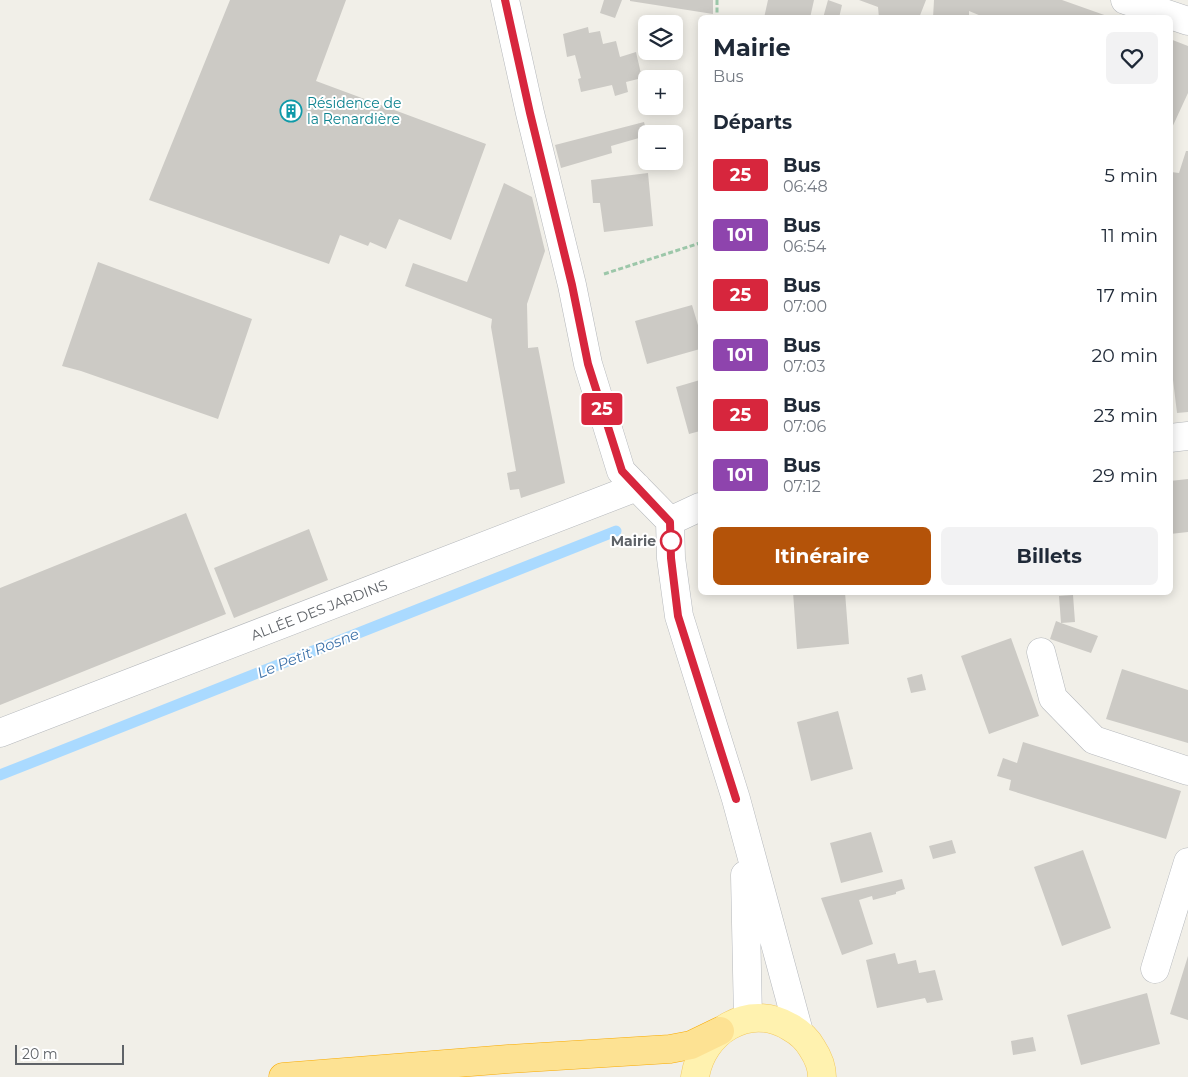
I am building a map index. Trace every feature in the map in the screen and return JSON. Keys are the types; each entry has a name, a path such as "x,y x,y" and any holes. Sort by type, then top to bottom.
{"highway":[{"path":"283,1077 508,1058 670,1049 691,1045 720,1031"}],"main road":[{"path":"695,1077 699,1058 708,1042 720,1031 748,1018 766,1018 784,1023 799,1032 810,1043 818,1058 822,1077"}],"street":[{"path":"505,0 530,113 572,285 588,364 622,471 670,522 671,558 678,616 736,799 799,1032"},
{"path":"1125,0 1170,15"},
{"path":"1173,16 1188,21"},
{"path":"1173,438 1188,436"},
{"name":"ALLÉE DES JARDINS","path":"0,733 637,487"},
{"path":"670,522 698,507"},
{"path":"1041,652 1053,698 1094,740 1188,770"},
{"path":"736,799 745,874 748,1018"},
{"path":"1155,969 1188,862"}],"path":[{"path":"717,0 718,15"},
{"path":"572,285 698,244"}],"building":[{"name":"Résidence de la Renardière","path":"230,0 346,0 316,81 486,144 451,240 399,219 386,249 370,242 368,246 340,235 329,264 149,200"},
{"path":"604,0 622,0 615,18 600,13"},
{"path":"713,0 713,14 630,1"},
{"path":"768,0 814,0 811,15 765,15"},
{"path":"828,0 842,5 840,15 824,15"},
{"path":"859,0 926,0 920,15 879,15 878,7"},
{"path":"934,0 1062,0 1104,15 979,15 969,11 969,15 933,15"},
{"path":"588,27 589,33 600,31 603,44 616,41 620,57 636,52 640,70 638,70 638,79 626,82 628,92 615,96 612,85 581,92 578,79 581,78 575,55 567,57 563,34"},
{"path":"1173,40 1188,46 1188,93 1173,126"},
{"path":"644,122 645,125 638,125 638,138 611,146 612,153 561,168 555,145"},
{"path":"1186,151 1188,151 1188,412 1177,413 1173,380 1173,172 1179,173"},
{"path":"648,173 653,226 604,232 600,203 593,203 591,180"},
{"path":"504,183 532,197 545,251 527,304 528,348 538,347 565,483 521,498 519,489 510,490 507,473 516,471 491,327 492,319 405,286 413,263 467,282"},
{"path":"98,262 252,319 218,419 62,366"},
{"path":"692,305 698,325 698,350 647,364 635,321"},
{"path":"698,381 698,432 689,434 676,387"},
{"path":"1188,479 1188,532 1173,534 1173,481"},
{"path":"186,513 226,614 0,705 0,588"},
{"path":"309,529 328,580 234,618 214,568"},
{"path":"793,595 845,595 849,644 797,649"},
{"path":"1073,595 1075,622 1061,623 1059,596"},
{"path":"1056,621 1098,636 1091,653 1050,639"},
{"path":"1011,638 1039,716 989,734 961,656"},
{"path":"1122,669 1188,690 1188,743 1106,719"},
{"path":"922,674 926,690 911,693 907,678"},
{"path":"838,711 853,769 811,781 797,722"},
{"path":"1023,742 1181,791 1166,839 1009,790 1011,780 997,776 1003,758 1017,763"},
{"path":"871,832 883,872 841,883 830,843"},
{"path":"952,840 956,853 933,859 929,846"},
{"path":"1083,850 1111,928 1062,946 1034,867"},
{"path":"902,879 905,889 896,892 896,894 873,900 872,896 859,900 873,944 842,955 821,898"},
{"path":"895,953 898,964 916,960 919,973 935,970 943,1000 927,1003 925,998 877,1008 866,960"},
{"path":"1188,956 1188,1020 1170,1014"},
{"path":"1147,993 1160,1044 1081,1065 1067,1015"},
{"path":"1033,1037 1036,1051 1013,1055 1011,1041"}],"waterway":[{"name":"Le Petit Rosne","path":"0,775 616,531"}],"bus line":[{"name":"25","path":"505,0 530,113 572,285 588,364 622,471 670,522 671,558 678,616 736,799"}],"place":[{"name":"Résidence de la Renardière","path":"291,111"},
{"name":"Mairie","path":"671,541"}]}
